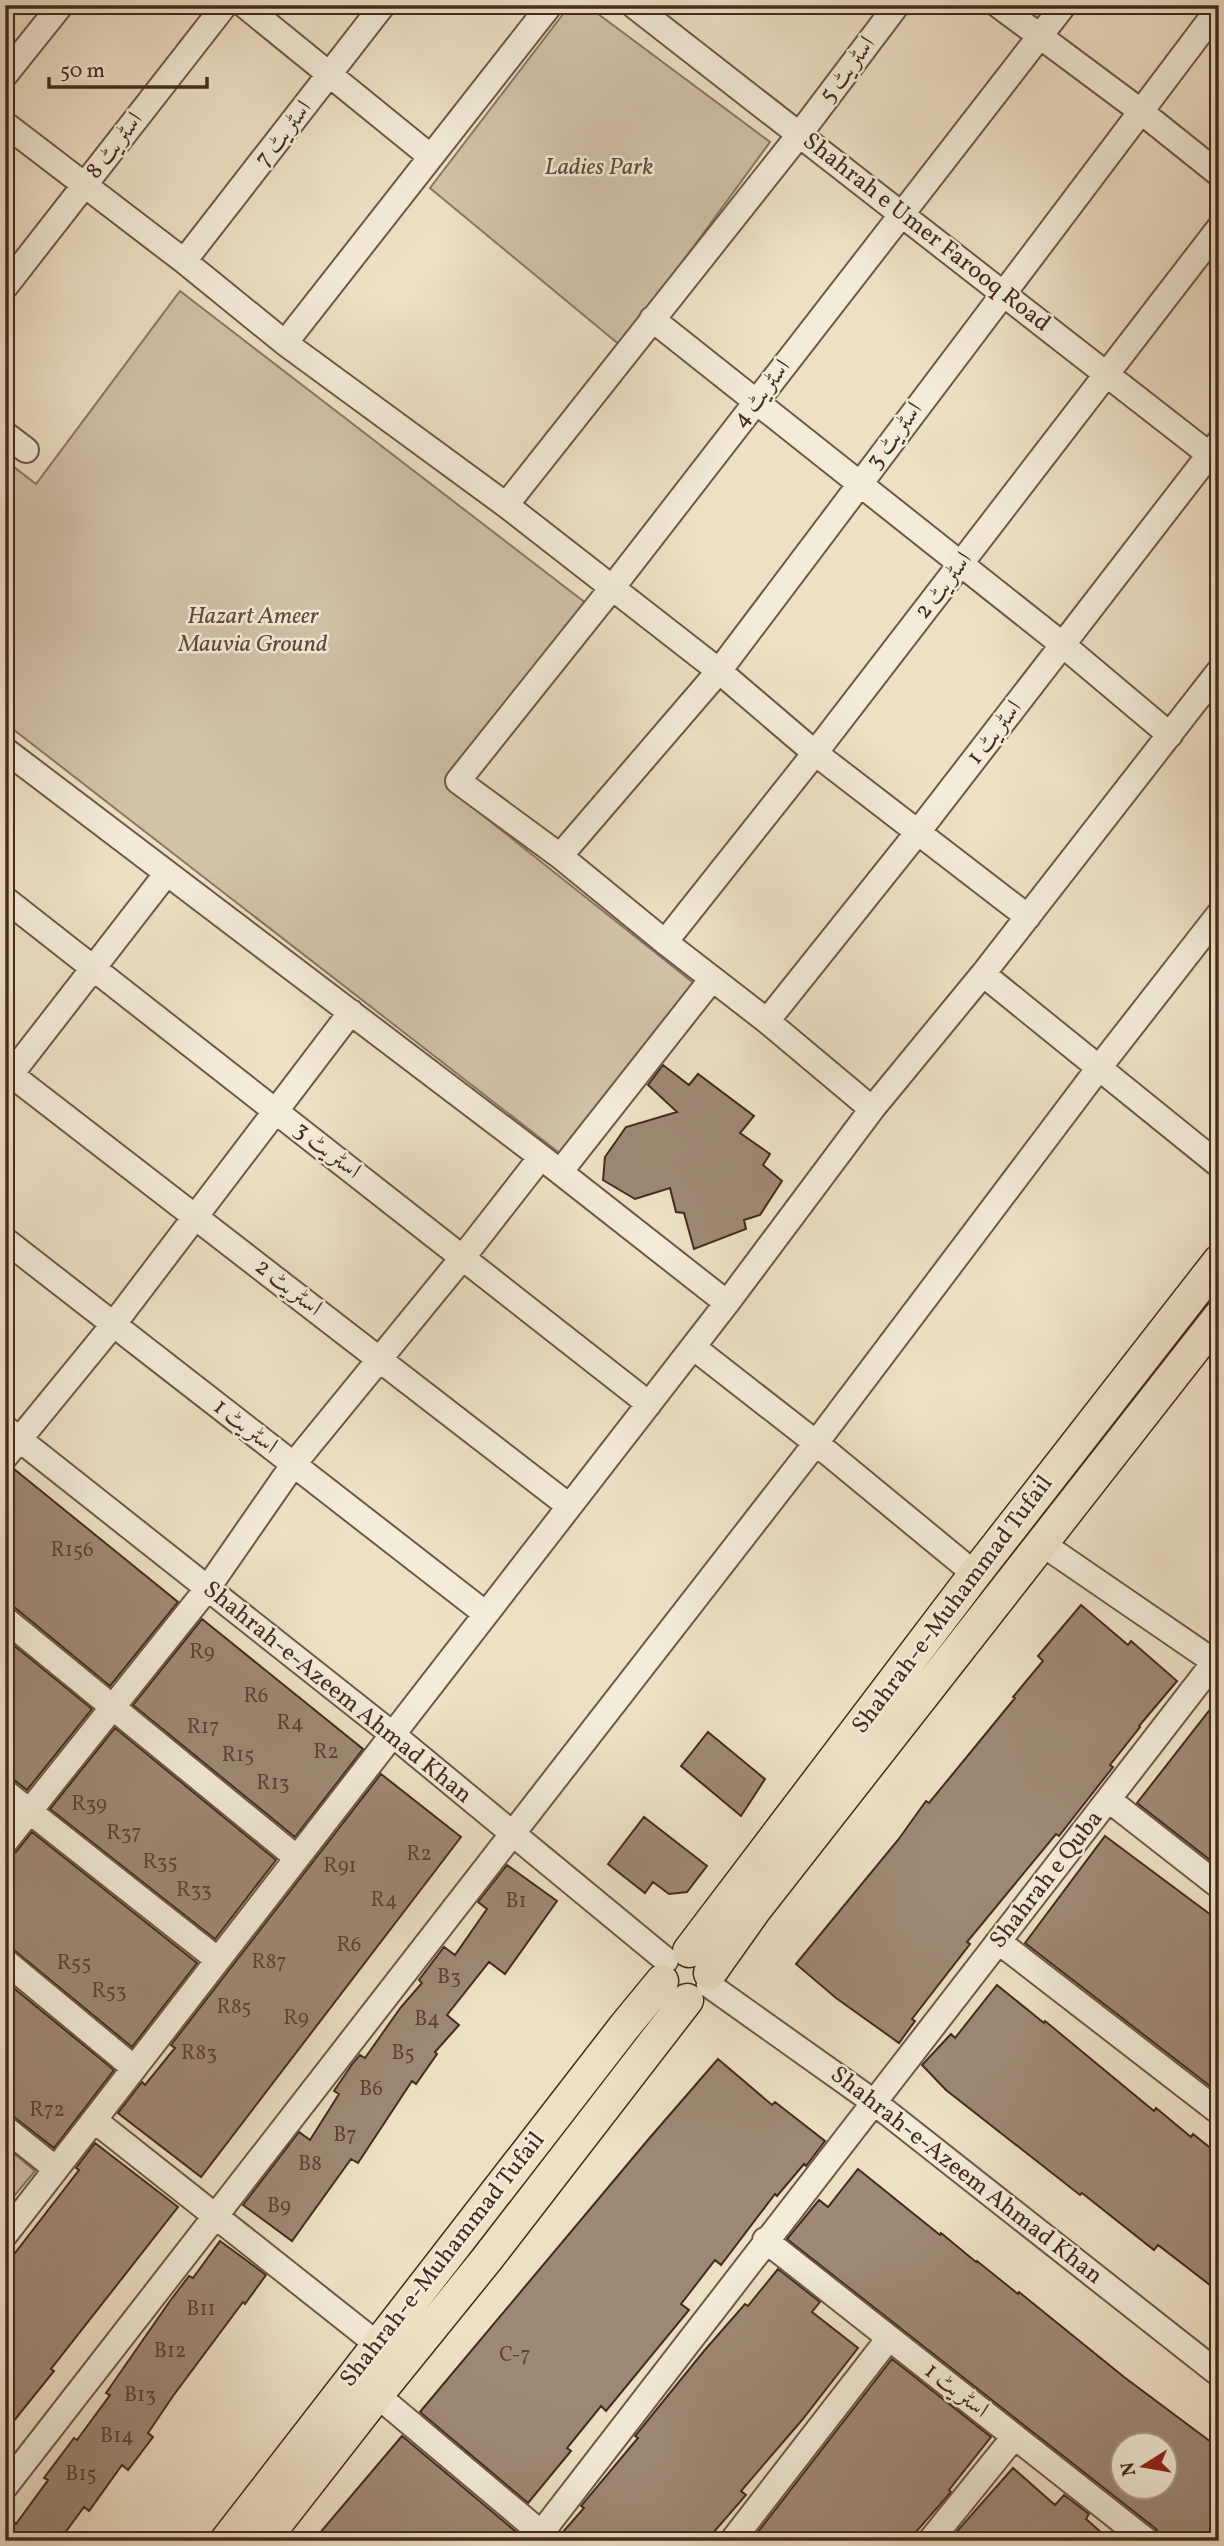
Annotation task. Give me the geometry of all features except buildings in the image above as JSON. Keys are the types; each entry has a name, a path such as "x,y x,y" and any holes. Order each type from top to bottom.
{"main road":[{"name":"Shahrah-e-Muhammad Tufail","path":"226,2541 365,2385 487,2259 975,1574 1219,1261"},
{"name":"Shahrah-e-Muhammad Tufail","path":"263,2541 365,2385 377,2344 687,1975 754,1911 1219,1317"}],"street":[{"path":"5,75 61,5"},
{"name":"اسٹریٹ 8","path":"5,287 225,5"},
{"path":"244,5 431,157"},
{"name":"اسٹریٹ 7","path":"184,261 383,5"},
{"path":"285,343 550,5"},
{"name":"Shahrah e Umer Farooq Road","path":"633,5 1002,293 1215,453"},
{"name":"اسٹریٹ 5","path":"506,505 799,135 897,5"},
{"path":"998,5 1139,110 1219,174"},
{"name":"اسٹریٹ 4","path":"560,856 458,782 612,588 1064,5"},
{"name":"اسٹریٹ 3","path":"560,856 719,671 1139,110 1219,8"},
{"path":"5,124 184,261 285,343 506,505 719,671 815,753 1028,917"},
{"name":"اسٹریٹ 2","path":"665,942 815,753 1219,228"},
{"path":"652,319 1063,645 1170,735"},
{"path":"5,434 26,450"},
{"name":"اسٹریٹ 1","path":"768,1021 1215,453"},
{"path":"5,2235 727,1303 872,1109 983,974 1219,671"},
{"path":"5,750 551,1164 727,1303"},
{"path":"560,856 665,942 768,1021 872,1109"},
{"path":"7,1076 167,873"},
{"name":"اسٹریٹ 3","path":"5,899 649,1404"},
{"path":"5,2487 816,1443 1098,1069 1219,915"},
{"path":"983,974 1219,1165"},
{"path":"5,1842 207,1589 293,1465 379,1359 463,1258 551,1164 712,979"},
{"path":"10,1441 113,1325 351,1013"},
{"name":"اسٹریٹ 2","path":"7,1076 195,1216 569,1506"},
{"name":"اسٹریٹ 1","path":"5,1240 486,1614"},
{"path":"693,1347 816,1443 975,1574"},
{"name":"Shahrah-e-Azeem Ahmad Khan","path":"10,1441 207,1589 392,1734 511,1834 687,1975 875,2103 1219,2374"},
{"path":"1041,1543 1217,1661"},
{"path":"5,1619 114,1705 297,1858"},
{"name":"Shahrah e Quba","path":"538,2537 1217,1661"},
{"path":"5,1792 218,1960"},
{"path":"1109,1800 1219,1886"},
{"path":"999,1942 1219,2112"},
{"path":"5,1961 134,2068"},
{"path":"94,2120 377,2344"},
{"path":"5,2128 56,2169"},
{"name":"اسٹریٹ 1","path":"765,2241 1014,2437 1135,2537"},
{"path":"732,2541 889,2339"},
{"path":"365,2385 538,2537"},
{"path":"930,2541 1014,2437"}],"green space":[{"name":"Ladies Park","path":"570,5 586,5 770,142 621,346 430,188"},
{"name":"Hazart Ameer Mauvia Ground","path":"180,291 587,604 447,787 696,985 562,1155 5,723 5,460 36,484"},
{"path":"5,2146 35,2171 5,2207"}]}
